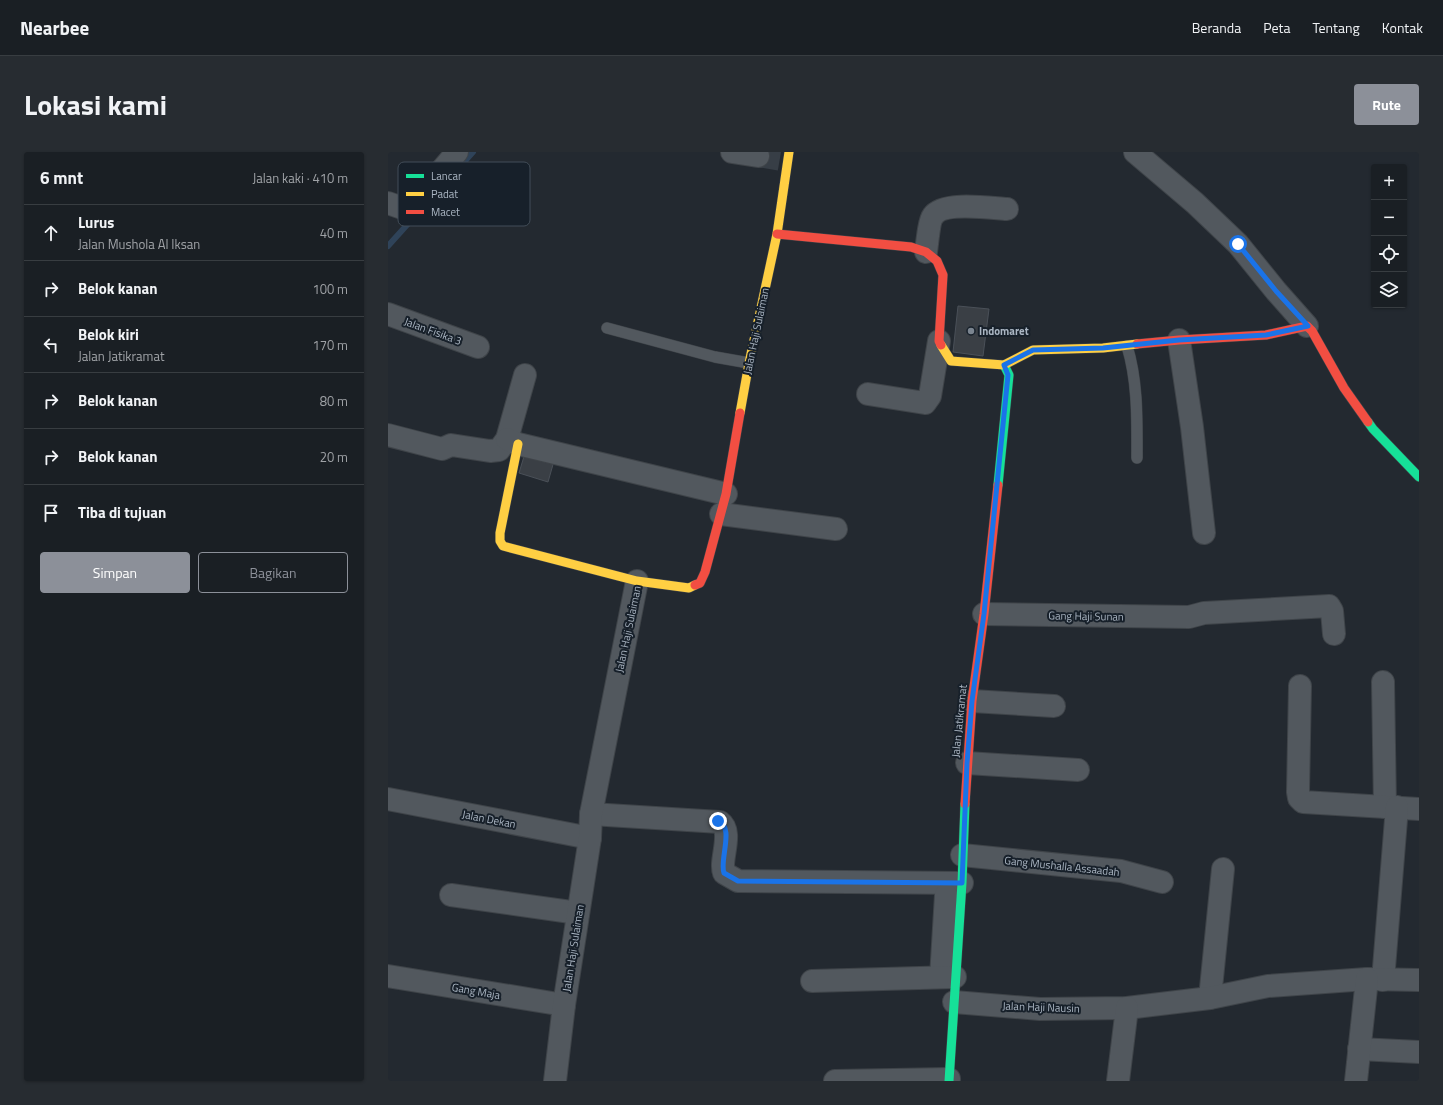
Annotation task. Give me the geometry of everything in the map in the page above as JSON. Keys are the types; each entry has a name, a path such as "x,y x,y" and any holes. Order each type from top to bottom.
{"street":[{"path":"446,162 457,152"},
{"path":"732,152 758,156"},
{"name":"Jalan Haji Sulaiman","path":"555,1081 564,1005 590,838 591,814 637,581 689,588 700,583 705,572 724,504 749,363 777,234 790,152"},
{"path":"1135,152 1195,203 1238,244 1276,291 1312,331 1344,388 1373,429 1419,477"},
{"path":"926,252 932,217 938,211 952,207 1007,209"},
{"path":"777,234 911,247 926,252 937,261 943,275 939,342 930,396 925,403 868,394"},
{"name":"Jalan Fisika 3","path":"388,314 478,347"},
{"path":"939,342 951,361 1004,365 1033,350 1127,346 1179,340 1266,335 1308,326"},
{"path":"1179,340 1192,427 1204,532"},
{"name":"Jalan Jatikramat","path":"956,890 962,855 972,701 984,614 1008,375 1004,365"},
{"path":"525,375 513,441 499,541 505,547 637,581"},
{"path":"388,435 442,449 451,445 490,451 499,450 513,441 724,504 836,529"},
{"name":"Gang Haji Sunan","path":"984,614 1189,618 1204,613 1329,606 1332,611 1334,634"},
{"path":"1356,1081 1359,1049 1375,979 1391,807 1383,682"},
{"path":"1300,686 1299,798 1303,802 1419,808"},
{"path":"972,701 1054,706"},
{"path":"967,763 1078,770"},
{"name":"Jalan Dekan","path":"388,799 590,838"},
{"path":"591,814 720,822 725,828 725,850 722,869 724,873 738,881 956,890"},
{"name":"Gang Mushalla Assaadah","path":"962,855 1121,871 1162,882"},
{"path":"1210,998 1223,869"},
{"path":"865,896 956,890"},
{"path":"834,1081 949,1080 954,1002 948,977 956,890"},
{"path":"451,895 578,913"},
{"name":"Gang Maja","path":"388,976 564,1005"},
{"path":"812,981 948,977"},
{"name":"Jalan Haji Nausin","path":"954,1002 1040,1009 1127,1008 1210,998 1268,986 1375,979 1419,980"},
{"path":"1118,1081 1127,1008"},
{"path":"1359,1049 1419,1052"}],"lane":[{"path":"606,328 715,357 749,363"},
{"path":"1127,346 1132,363 1135,388 1137,458"}],"building":[{"name":"Indomaret","path":"958,306 989,309 983,356 953,352"},
{"path":"525,453 554,461 548,482 519,473"}],"waterway":[{"path":"464,162 473,152"},
{"path":"388,246 406,226"}],"tunnel":[{"path":"758,156 787,161"}],"traffic: fast":[{"path":"998,485 1009,375 1004,365"},
{"path":"1368,422 1419,477"},
{"path":"949,1081 962,883 965,804"}],"traffic: slow":[{"path":"740,413 749,363 777,234 789,152"},
{"path":"941,345 951,361 1004,365 1033,350 1103,348 1137,344"},
{"path":"518,444 500,533 500,541 503,546 637,581 689,588 695,585"}],"traffic: jam":[{"path":"777,234 911,247 926,252 937,261 943,275 939,341 941,345"},
{"path":"1137,344 1266,335 1307,326 1312,331 1344,388 1368,422"},
{"path":"695,585 700,583 705,572 726,494 740,413"},
{"path":"965,804 972,701 984,614 998,485"}],"place":[{"name":"Indomaret","path":"971,331"}],"route":[{"path":"718,821 725,826 725,850 722,869 729,877 738,881 962,883 967,763 972,701 984,614 1008,375 1004,365 1033,350 1103,348 1179,340 1266,335 1308,326 1276,291 1238,244"}]}
